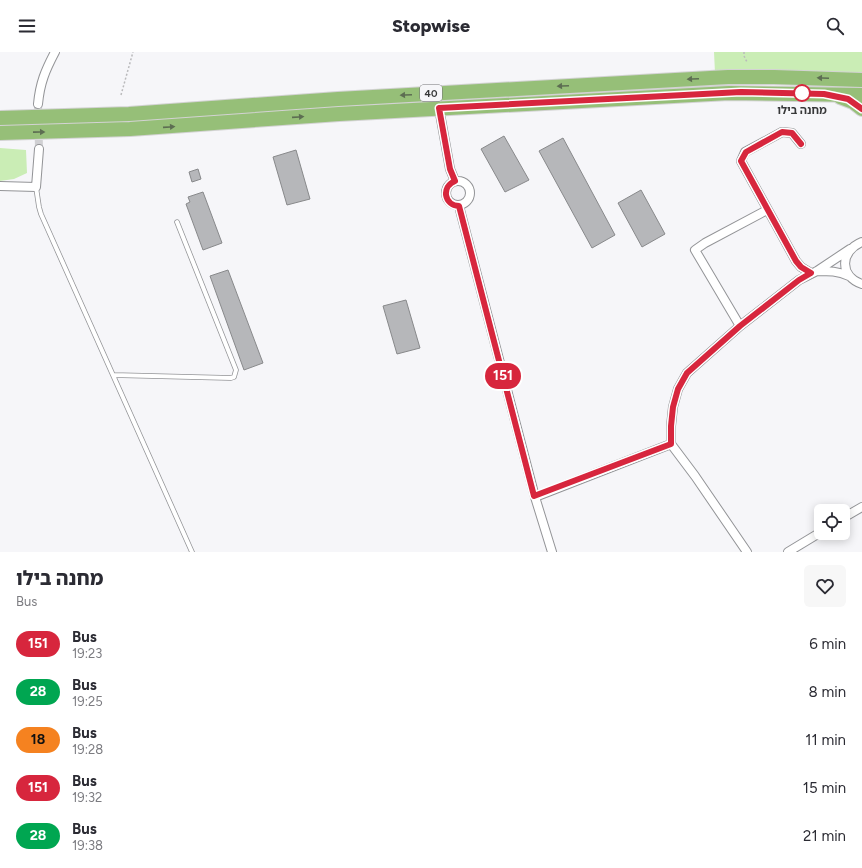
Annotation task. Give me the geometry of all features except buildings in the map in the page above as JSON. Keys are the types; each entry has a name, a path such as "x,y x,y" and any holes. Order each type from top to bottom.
{"highway":[{"name":"40","path":"0,118 129,114 338,98 734,77 862,80"},
{"name":"40","path":"0,133 130,129 439,108 741,92 862,94"},
{"path":"824,94 848,99 862,109"}],"street":[{"path":"38,104 39,89 44,74 55,52"},
{"path":"439,108 450,169 455,181"},
{"path":"801,144 792,133 782,132 746,152 741,161 796,261 801,267 814,272 831,270 842,273 849,276 854,281 862,284"},
{"path":"0,186 36,186 39,149"},
{"path":"455,181 463,182 470,191 467,202 459,206 451,204 446,197 446,189 455,181"},
{"path":"459,206 534,496 552,552"},
{"path":"740,326 695,250 705,243 768,210"},
{"path":"849,276 845,262 847,255 862,236"},
{"path":"746,552 695,476 671,444 673,407 678,389 687,373 740,326 799,280 856,245"},
{"path":"534,496 671,444"},
{"path":"850,514 862,507"},
{"path":"788,552 814,536"}],"lane":[{"path":"36,186 41,214 192,552"},
{"path":"113,375 234,377 236,370 178,222"}],"path":[{"path":"121,95 133,52"},
{"path":"744,52 747,62"}],"green space":[{"path":"714,52 862,52 862,76 715,73"},
{"path":"0,148 26,150 27,173 14,179 0,181"}],"tunnel":[{"path":"38,104 39,149"}],"bus line":[{"name":"151","path":"801,144 792,133 782,132 746,152 741,161 796,261 801,267 811,273 799,280 740,326 687,373 678,389 673,407 671,444 534,496 459,206 451,204 446,197 446,189 455,181 450,169 439,108 715,93 774,92 824,94 848,99 862,109"}],"place":[{"name":"מחנה בילו","path":"802,93"}]}
